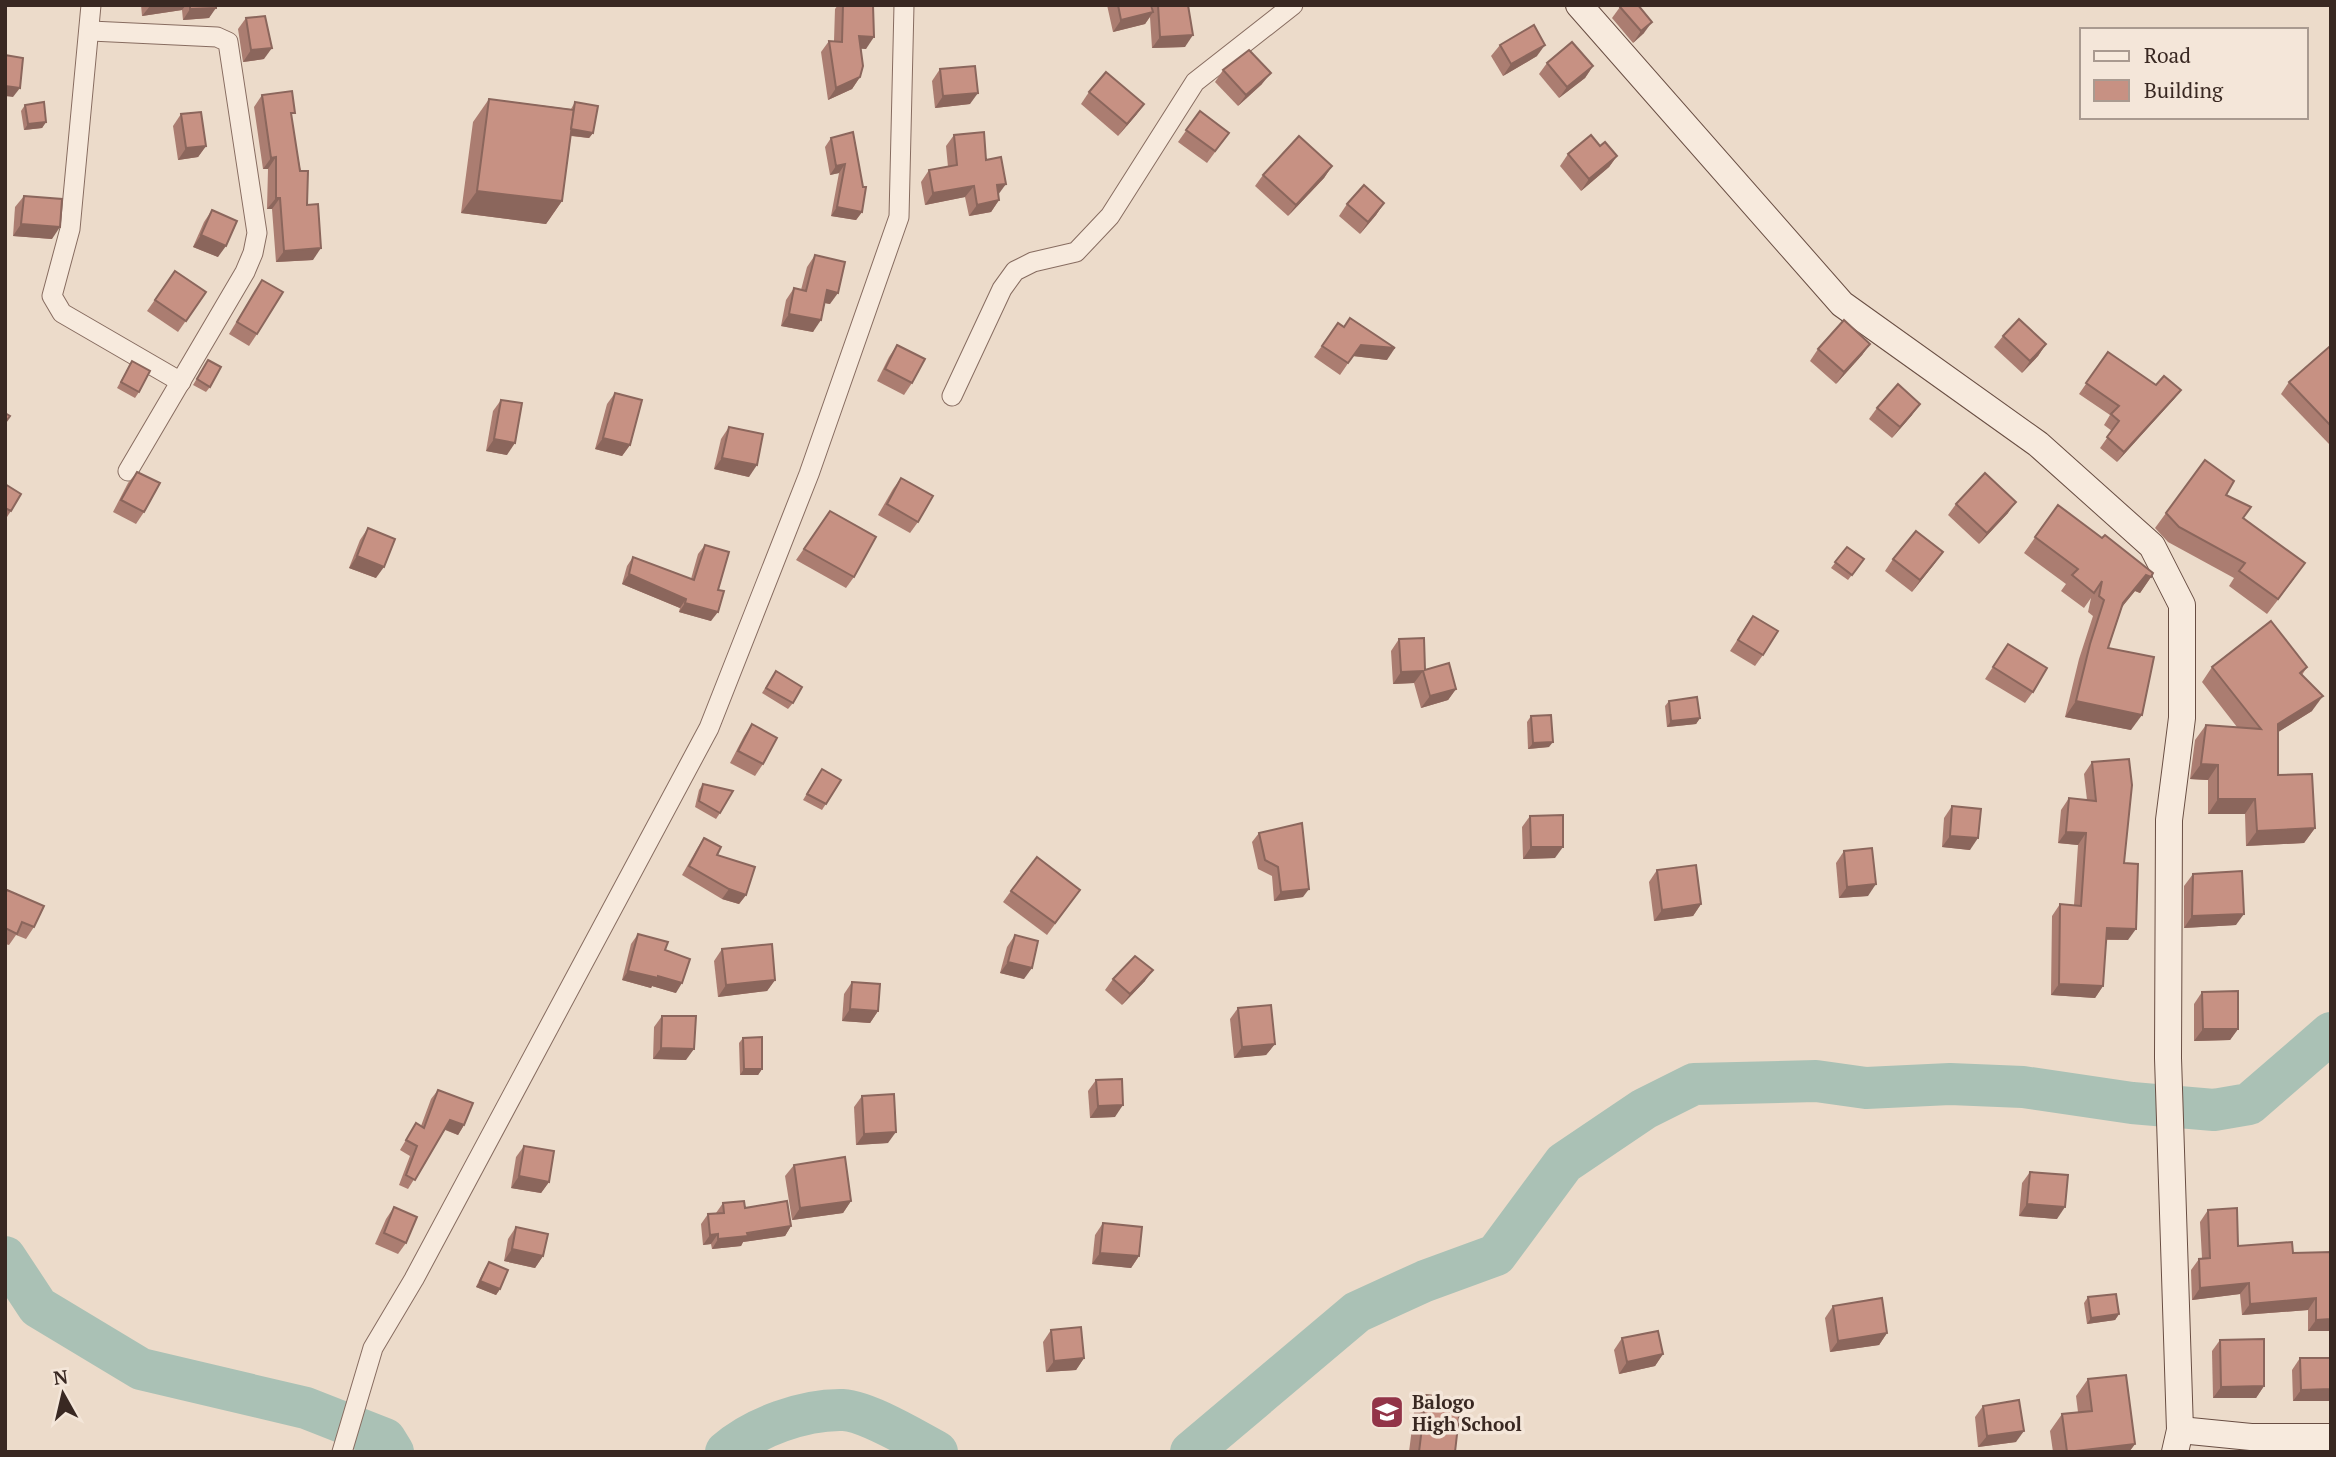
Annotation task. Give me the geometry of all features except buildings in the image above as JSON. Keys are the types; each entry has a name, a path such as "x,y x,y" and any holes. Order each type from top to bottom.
{"main road":[{"path":"1579,5 1842,304 2038,444 2152,546 2182,605 2182,718 2169,820 2168,1058 2178,1441 2250,1437 2331,1437"}],"street":[{"path":"91,5 91,31 70,229 52,296 62,313 181,382"},
{"path":"342,1452 373,1348 414,1279 709,728 809,474 899,216 904,5"},
{"path":"953,396 1002,289 1015,271 1033,262 1076,252 1110,216 1195,82 1293,5"},
{"path":"91,31 218,37 228,42 257,233 245,272 128,471"}],"waterway":[{"path":"1191,1452 1357,1312 1425,1281 1496,1255 1564,1163 1644,1109 1694,1084 1816,1081 1866,1088 1950,1084 2023,1087 2132,1103 2214,1110 2249,1104 2331,1033"},
{"path":"5,1257 38,1307 141,1369 306,1408 385,1439 393,1452"},
{"path":"726,1452 765,1427 797,1416 828,1410 864,1415 937,1452"}],"place":[{"name":"Balogo High School","path":"1387,1412"}]}
